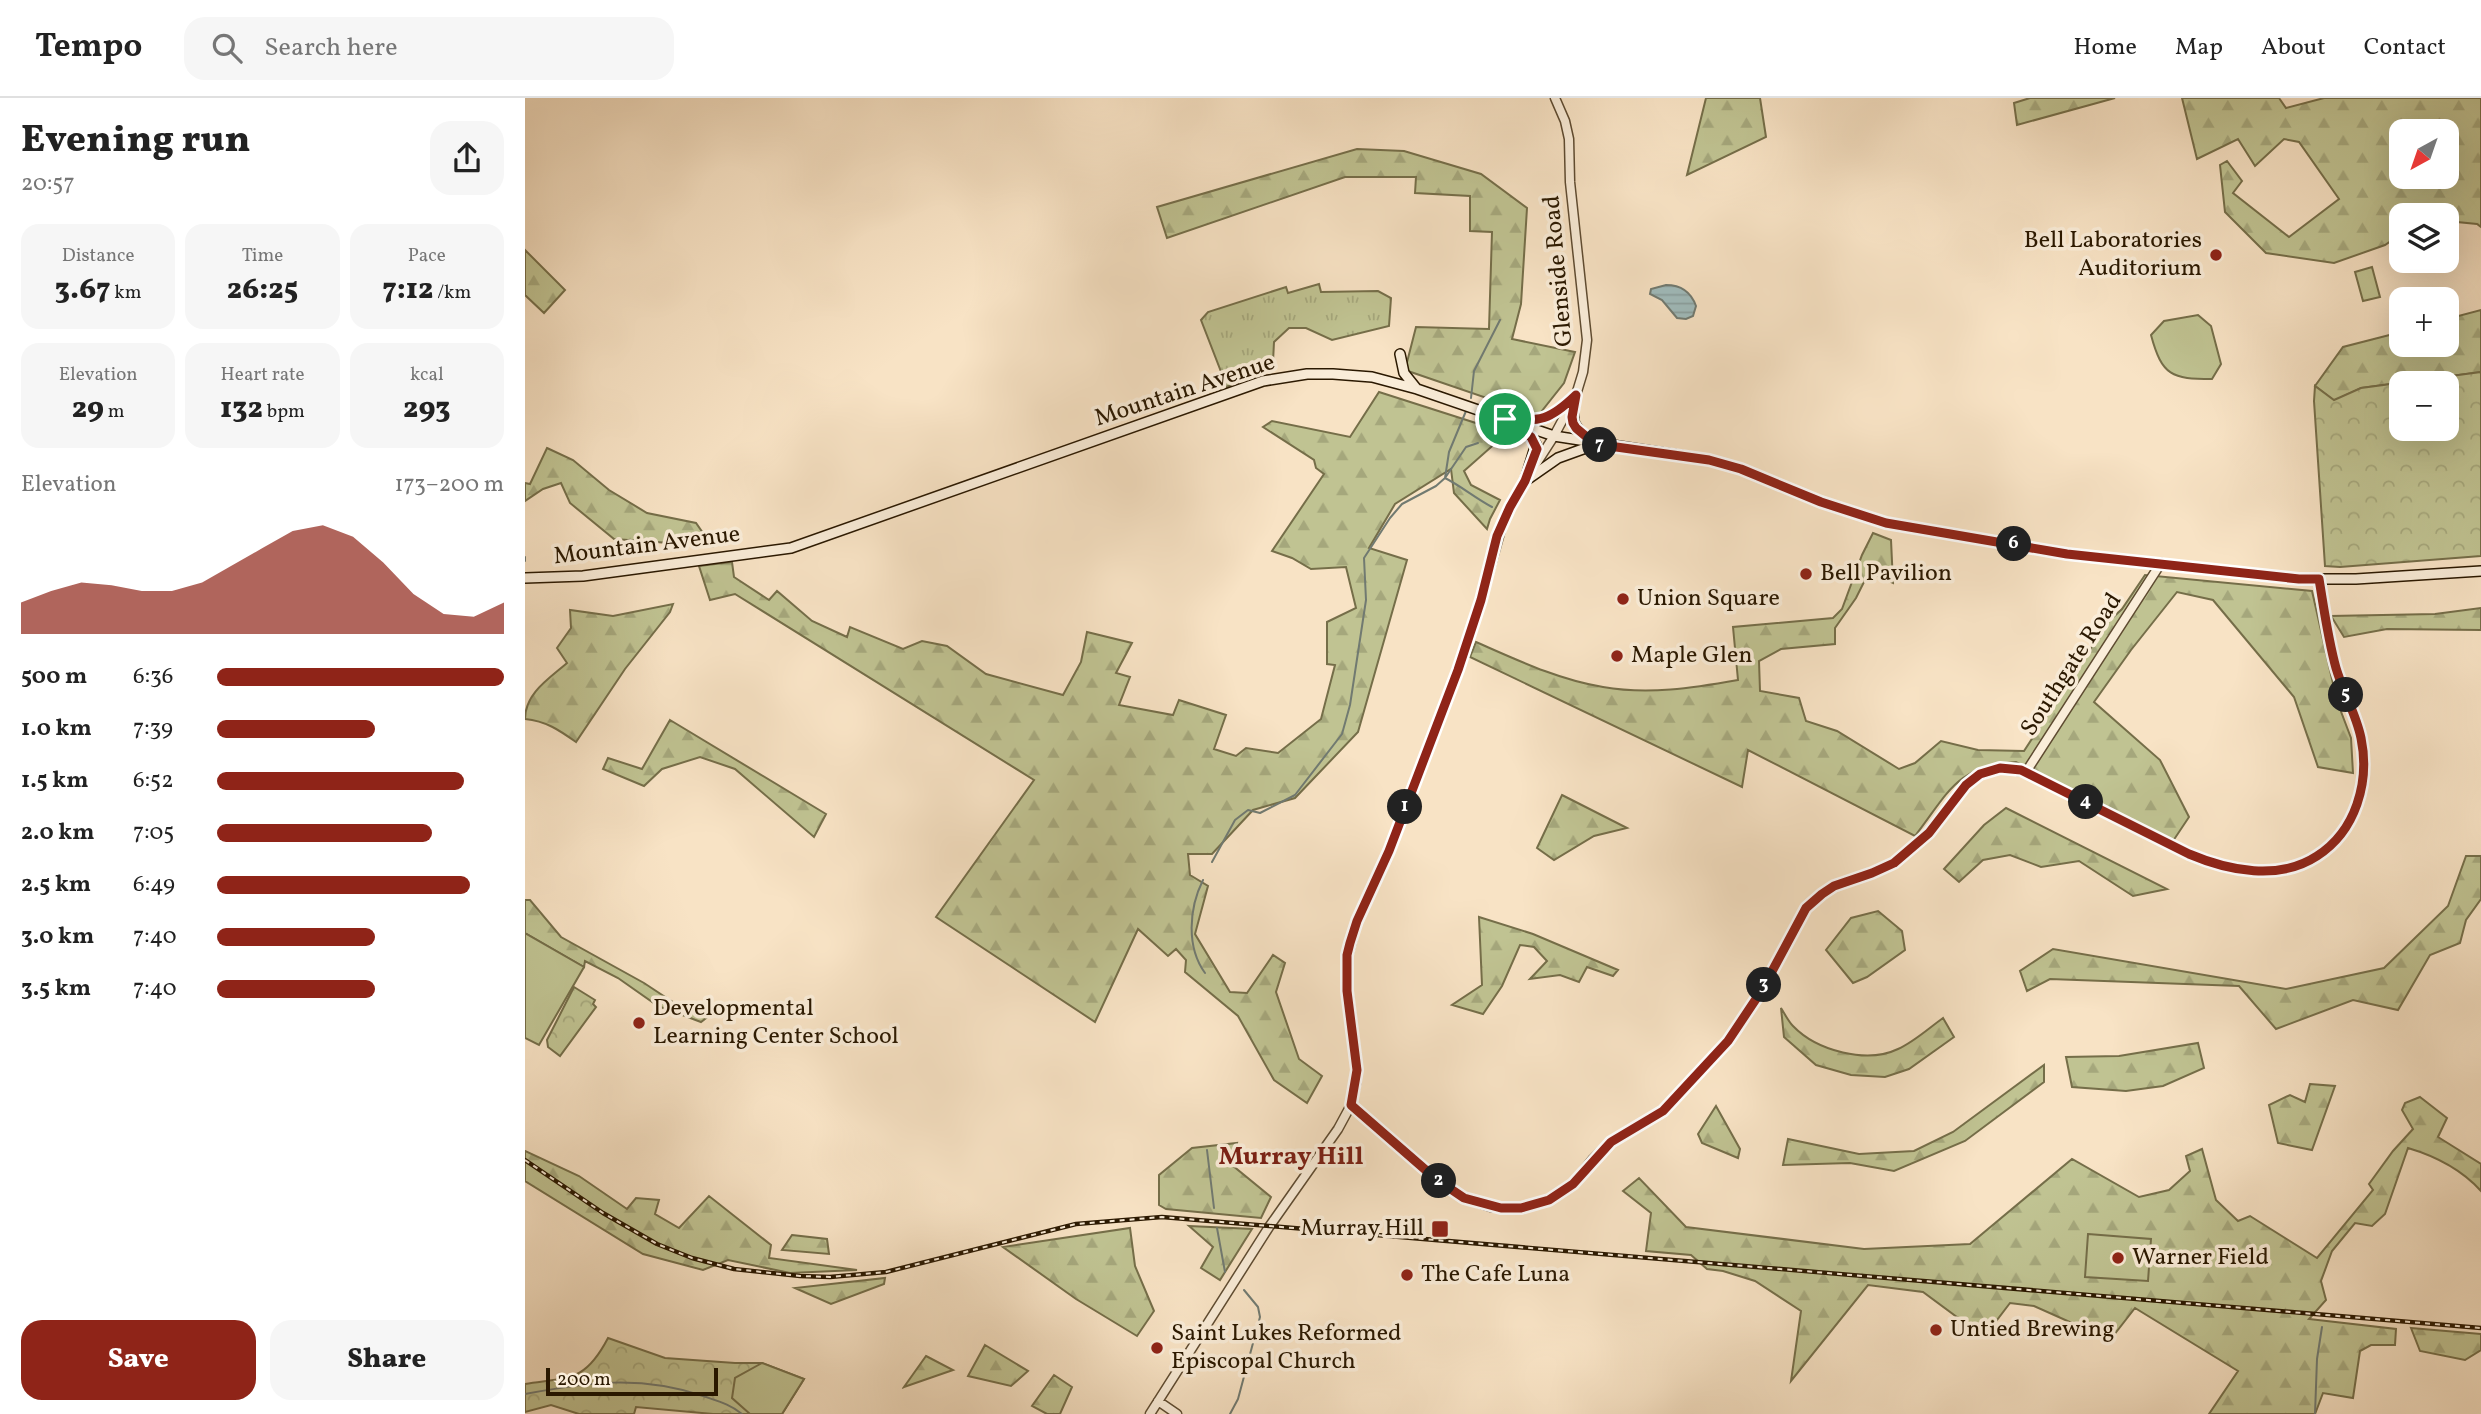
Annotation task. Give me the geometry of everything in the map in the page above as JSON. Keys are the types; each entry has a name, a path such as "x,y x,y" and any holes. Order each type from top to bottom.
{"main road":[{"path":"1400,354 1404,373 1417,389"},
{"name":"Mountain Avenue","path":"525,578 583,576 791,548 1263,381 1307,374 1372,377 1417,389 1554,436 1709,460 1741,469 1821,502 1886,523 2067,554 2299,579 2356,579 2481,571"},
{"path":"1505,419 1545,419 1559,411 1576,395"},
{"path":"1525,481 1558,458 1595,444 1573,423 1576,395"},
{"path":"1505,419 1531,437 1536,444 1525,481"}],"street":[{"name":"Glenside Road","path":"1351,1105 1357,1070 1347,991 1347,955 1350,943 1357,921 1389,851 1458,670 1481,600 1497,536 1510,507 1576,395 1583,372 1587,341 1570,182 1569,139 1555,98"},
{"name":"Southgate Road","path":"1351,1105 1436,1179 1464,1198 1501,1208 1521,1208 1549,1200 1573,1184 1611,1142 1663,1111 1728,1041 1767,981 1806,908 1822,894 1842,883 1894,863 1929,833 1966,785 1980,774 2005,767 2026,772 2161,563"},
{"path":"2026,772 2189,854 2213,863 2271,871 2294,867 2321,853 2338,838 2351,819 2361,786 2363,763 2361,738 2334,659 2319,579"},
{"path":"1150,1414 1269,1227 1338,1129 1351,1105"},
{"path":"1158,1401 1177,1414"}],"green space":[{"path":"1706,98 1760,98 1766,137 1687,175"},
{"path":"2030,98 2115,98 2017,125 2014,103"},
{"path":"2182,98 2279,98 2286,108 2324,98 2481,98 2481,227 2459,222 2459,203 2389,203 2389,242 2385,245 2334,263 2266,253 2225,212 2220,165 2227,161 2242,181 2233,193 2289,237 2339,199 2299,142 2284,139 2255,166 2238,139 2197,159"},
{"path":"1357,149 1404,151 1481,174 1527,208 1521,304 1512,339 1575,352 1564,383 1541,412 1536,415 1405,370 1416,327 1489,329 1492,232 1470,231 1470,196 1415,193 1416,177 1345,177 1167,238 1157,207"},
{"path":"525,250 565,290 544,313 525,295"},
{"path":"2372,267 2380,297 2363,301 2355,272"},
{"path":"1319,284 1321,292 1378,291 1391,298 1389,326 1332,340 1306,328 1289,328 1274,342 1273,362 1227,387 1201,320 1208,312 1286,287 1288,293"},
{"path":"2481,310 2481,372 2459,375 2459,371 2389,371 2389,384 2361,388 2334,401 2315,386 2343,347 2389,335 2389,357 2459,357 2459,316"},
{"path":"2198,315 2211,326 2221,364 2212,379 2187,378 2171,372 2160,359 2151,335 2164,321"},
{"path":"2481,372 2481,556 2325,566 2315,386 2334,400 2361,388 2389,384 2389,441 2459,441 2459,375"},
{"path":"1379,392 1507,433 1464,471 1471,485 1500,500 1487,529 1454,493 1451,469 1395,504 1369,548 1407,560 1358,732 1295,798 1253,810 1212,854 1188,854 1190,875 1208,886 1195,934 1230,992 1247,993 1273,955 1285,963 1276,992 1299,1059 1322,1076 1307,1103 1274,1080 1238,1016 1185,972 1186,960 1176,949 1168,956 1138,929 1095,1022 936,917 1034,780 735,594 710,600 699,566 732,562 734,577 769,600 777,591 812,621 847,637 850,627 903,649 922,641 947,646 986,674 1063,695 1081,662 1087,632 1132,643 1116,673 1130,677 1119,705 1173,715 1179,700 1226,715 1214,749 1236,756 1246,748 1278,753 1321,719 1335,665 1327,664 1327,622 1356,608 1346,567 1311,569 1272,551 1324,474 1316,468 1314,460 1263,427 1272,421 1350,437"},
{"path":"547,448 573,460 609,490 647,513 696,523 712,546 614,539 570,503 561,483 543,489 525,501 525,483 530,484"},
{"path":"1873,533 1891,540 1893,583 1869,572 1856,598 1835,628 1835,644 1781,649 1759,661 1760,691 1799,698 1806,721 1837,731 1899,769 1915,763 1941,741 1978,750 2024,751 2108,622 2122,609 2145,575 2312,591 2337,701 2351,738 2353,773 2318,767 2294,697 2213,600 2177,592 2094,702 2160,760 2189,817 2171,844 2016,762 1980,769 1956,784 1915,836 1748,750 1742,787 1470,657 1476,642 1554,674 1587,684 1620,689 1670,690 1738,680 1733,627 1833,618 1842,609"},
{"path":"673,604 670,612 625,669 576,742 552,727 525,719 529,701 534,694 567,663 557,648 571,628 570,610 613,616"},
{"path":"2481,608 2481,630 2387,629 2344,637 2331,616 2435,614"},
{"path":"670,720 826,814 814,837 735,769 700,757 662,769 644,786 603,769 608,758 642,769"},
{"path":"1562,795 1627,828 1594,836 1554,860 1537,848"},
{"path":"2006,808 2167,889 2133,896 2079,861 2041,867 2010,855 1983,860 1959,882 1944,869 1984,825"},
{"path":"2466,856 2481,856 2481,899 2466,920 2460,943 2430,955 2398,1010 2353,1000 2276,1029 2239,986 2050,979 2027,991 2020,971 2053,949 2286,989 2384,968 2448,906"},
{"path":"525,900 530,900 561,937 644,983 682,1008 710,1015 701,1022 658,1006 618,978 585,961 584,967 525,933"},
{"path":"1878,911 1902,931 1905,950 1867,977 1853,983 1826,950 1851,918"},
{"path":"1479,917 1533,934 1618,970 1613,976 1587,967 1579,982 1560,975 1530,979 1547,961 1534,947 1520,945 1502,986 1483,1014 1452,1005 1482,985"},
{"path":"525,933 584,967 539,1045 525,1038"},
{"path":"574,987 595,1000 593,1004 596,1007 560,1056 548,1047 547,1040"},
{"path":"1781,1008 1791,1024 1803,1035 1829,1048 1857,1055 1886,1053 1898,1049 1943,1018 1954,1037 1909,1069 1885,1077 1851,1075 1816,1065 1784,1037"},
{"path":"2198,1043 2204,1068 2163,1086 2126,1091 2072,1087 2066,1057 2119,1056"},
{"path":"2044,1065 2044,1082 1965,1141 1894,1171 1850,1163 1783,1165 1788,1139 1859,1154 1914,1151 1953,1132"},
{"path":"2310,1084 2335,1086 2312,1150 2278,1143 2269,1105 2290,1095 2305,1102"},
{"path":"2420,1097 2447,1118 2438,1137 2481,1164 2481,1191 2447,1165 2408,1148 2385,1214 2372,1226 2355,1223 2332,1251 2321,1281 2326,1300 2309,1319 2396,1329 2395,1345 2371,1345 2360,1351 2353,1398 2323,1393 2315,1414 2209,1414 2238,1371 2135,1308 2110,1340 2034,1306 2010,1303 1984,1337 1923,1292 1868,1285 1791,1381 1801,1311 1755,1281 1707,1269 1691,1255 1646,1251 1651,1213 1623,1191 1639,1178 1686,1227 1864,1249 1970,1244 2072,1159 2139,1197 2169,1190 2190,1171 2186,1156 2202,1149 2216,1200 2238,1221 2250,1216 2317,1258 2373,1190 2369,1184 2413,1129 2402,1110 2405,1103"},
{"path":"1716,1106 1740,1149 1738,1158 1702,1143 1698,1134"},
{"path":"1237,1143 1232,1165 1271,1197 1261,1218 1166,1209 1159,1205 1159,1175 1192,1148"},
{"path":"525,1151 579,1176 627,1209 636,1198 659,1200 655,1214 679,1228 709,1196 771,1245 769,1258 857,1270 790,1273 728,1260 703,1270 643,1254 525,1181"},
{"path":"1189,1226 1252,1229 1220,1280 1201,1268 1213,1247"},
{"path":"1130,1228 1135,1266 1154,1311 1137,1336 1076,1299 1003,1247"},
{"name":"Warner Field","path":"2088,1234 2151,1239 2148,1281 2085,1277"},
{"path":"792,1235 827,1239 829,1254 782,1250"},
{"path":"885,1278 884,1284 831,1304 795,1288"},
{"path":"2411,1328 2481,1334 2481,1350 2465,1360 2420,1351"},
{"path":"608,1338 665,1358 762,1363 804,1379 782,1414 713,1414 636,1407 634,1414 579,1414 551,1405 525,1412 525,1384 575,1375 592,1363"},
{"path":"985,1345 1028,1371 1011,1386 968,1376"},
{"path":"926,1356 953,1370 904,1387"},
{"path":"762,1363 804,1379 782,1414 750,1414 732,1398 735,1378"},
{"path":"1054,1375 1072,1387 1060,1414 1047,1414 1032,1406"}],"water":[{"path":"1666,285 1676,286 1688,293 1696,306 1693,316 1686,319 1677,318 1662,300 1650,294 1651,289"}],"waterway":[{"path":"1471,398 1474,371 1500,320"},
{"path":"1466,411 1449,452 1445,478 1492,507"},
{"path":"1212,862 1235,820 1248,810 1260,813 1295,795 1342,734 1350,705 1366,600 1364,558 1402,504 1436,486 1445,478 1466,447 1478,443"},
{"path":"1203,880 1192,915 1192,940 1205,973"},
{"path":"1207,1150 1214,1208"},
{"path":"1217,1228 1225,1272"},
{"path":"1230,1414 1238,1399 1260,1317 1258,1307 1244,1290"},
{"path":"2315,1414 2317,1359 2322,1327"},
{"path":"525,1394 593,1384 658,1385 703,1396 728,1405 742,1414"}],"railway":[{"path":"525,1160 603,1213 657,1244 692,1258 734,1269 800,1276 830,1277 886,1272 1076,1224 1162,1217 2481,1328"}],"place":[{"name":"Bell Laboratories Auditorium","path":"2216,255"},
{"name":"Bell Pavilion","path":"1806,574"},
{"name":"Union Square","path":"1623,599"},
{"name":"Maple Glen","path":"1617,656"},
{"name":"Developmental Learning Center School","path":"639,1023"},
{"name":"Murray Hill","path":"1440,1229"},
{"name":"Warner Field","path":"2118,1258"},
{"name":"The Cafe Luna","path":"1407,1275"},
{"name":"Untied Brewing","path":"1936,1330"},
{"name":"Saint Lukes Reformed Episcopal Church","path":"1157,1348"}],"district":[{"name":"Murray Hill","path":"1291,1157"}],"route":[{"path":"1576,395 1573,423 1595,444 1709,460 1741,469 1821,502 1886,523 2067,554 2319,579 2336,668 2361,738 2363,776 2351,819 2338,838 2312,859 2282,870 2256,871 2213,863 2189,854 2021,770 2005,767 1985,772 1966,785 1929,833 1894,863 1834,886 1806,908 1762,990 1738,1027 1663,1111 1611,1142 1573,1184 1549,1200 1521,1208 1501,1208 1464,1198 1436,1179 1351,1105 1357,1070 1347,991 1347,955 1357,921 1389,851 1458,670 1481,600 1497,536 1525,481 1537,449 1531,437 1505,419 1545,419 1559,411 1576,395"}]}
